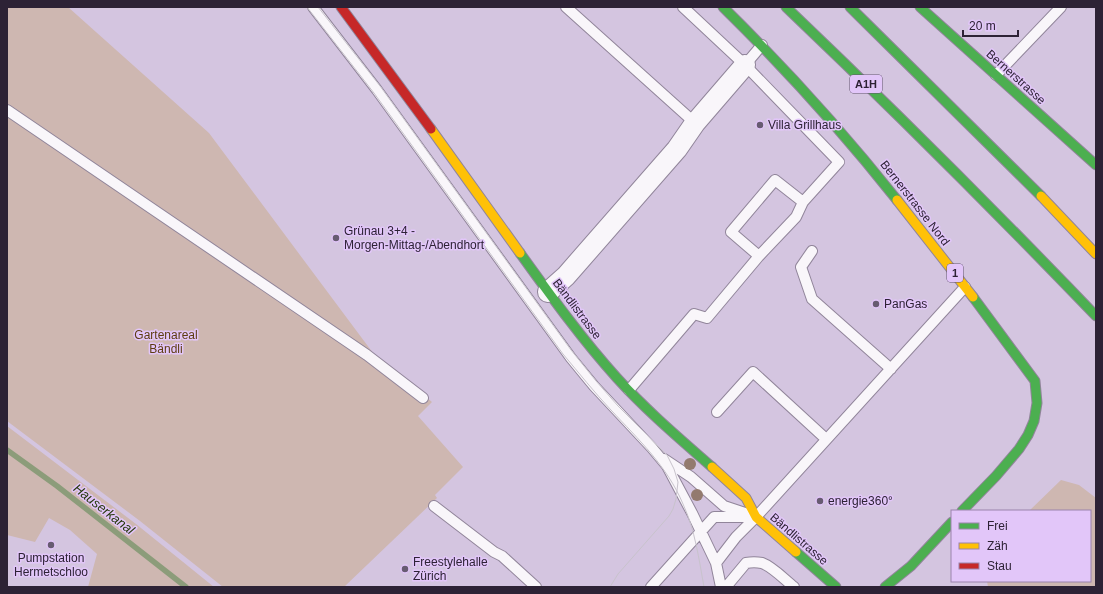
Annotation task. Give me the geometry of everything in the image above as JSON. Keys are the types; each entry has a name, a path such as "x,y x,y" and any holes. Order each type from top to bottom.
{"main road":[{"name":"Bändlistrasse","path":"341,7 452,158 568,320 590,347 654,416 746,498 756,517 836,587"},
{"name":"Bernerstrasse Nord","path":"723,7 762,45 823,110 871,167 966,287 1035,381 1037,407 1029,433 1009,462 963,510"},
{"name":"A1H","path":"786,7 852,69 945,161 1096,316"},
{"path":"850,7 1056,211 1096,254"},
{"name":"Bernerstrasse","path":"920,7 1096,164"},
{"path":"885,587 911,566 951,523"}],"street":[{"path":"548,292 566,276 677,149 695,123 745,65"}],"lane":[{"path":"313,7 377,90 571,358 594,386 661,458 680,489 716,562 720,587"},
{"path":"566,7 695,123"},
{"path":"629,390 694,314 707,318 759,256 796,216 803,202 839,162 745,65 683,7"},
{"path":"996,75 1061,7"},
{"path":"745,65 762,45"},
{"path":"7,110 367,355 423,398"},
{"path":"759,256 731,232 775,180 803,202"},
{"path":"812,251 801,267 812,299 891,369"},
{"path":"716,562 736,536 756,517 966,287"},
{"path":"717,412 753,372 826,439"},
{"path":"661,458 691,477 724,506 756,517"},
{"path":"434,506 494,552 502,556 536,587"},
{"path":"650,587 714,517 756,517"},
{"path":"726,587 746,563 754,562 770,567 794,587"}],"green space":[{"name":"Gartenareal Bändli","path":"7,7 68,7 209,133 373,353 432,402 418,416 463,467 435,495 437,498 344,587 223,587 140,521 7,421"},
{"path":"7,426 136,524 214,587 88,587 97,554 70,530 49,518 35,542 7,535"},
{"path":"1061,480 1079,485 1096,498 1096,587 988,587 987,582 1091,582 1091,510 1030,510"}],"waterway":[{"name":"Hauserkanal","path":"7,450 57,486 186,587"}],"tram line":[{"path":"307,7 374,93 563,354 661,465 676,490 691,524 704,587"},
{"path":"318,7 380,86 571,350 618,406 667,455 674,469 678,482 673,509 669,516 618,574 610,587"}],"traffic: fast":[{"path":"723,7 769,53 813,101 897,200"},
{"path":"786,7 943,160 1096,316"},
{"path":"850,7 1041,196"},
{"path":"920,7 1096,165"},
{"path":"520,253 579,332 617,378 651,413 712,467"},
{"path":"963,510 996,476 1019,449 1028,435 1034,421 1037,403 1035,381 973,297"},
{"path":"885,587 911,566 951,523"},
{"path":"796,552 836,587"}],"traffic: slow":[{"path":"431,129 520,253"},
{"path":"1041,196 1096,254"},
{"path":"897,200 973,297"},
{"path":"712,467 746,498 756,517 796,552"}],"traffic: jam":[{"path":"341,7 431,129"}],"place":[{"name":"Villa Grillhaus","path":"760,125"},
{"name":"Grünau 3+4 - Morgen-Mittag-/Abendhort","path":"336,238"},
{"name":"PanGas","path":"876,304"},
{"name":"energie360°","path":"820,501"},
{"name":"Pumpstation Hermetschloo","path":"51,545"},
{"name":"Freestylehalle Zürich","path":"405,569"}]}
